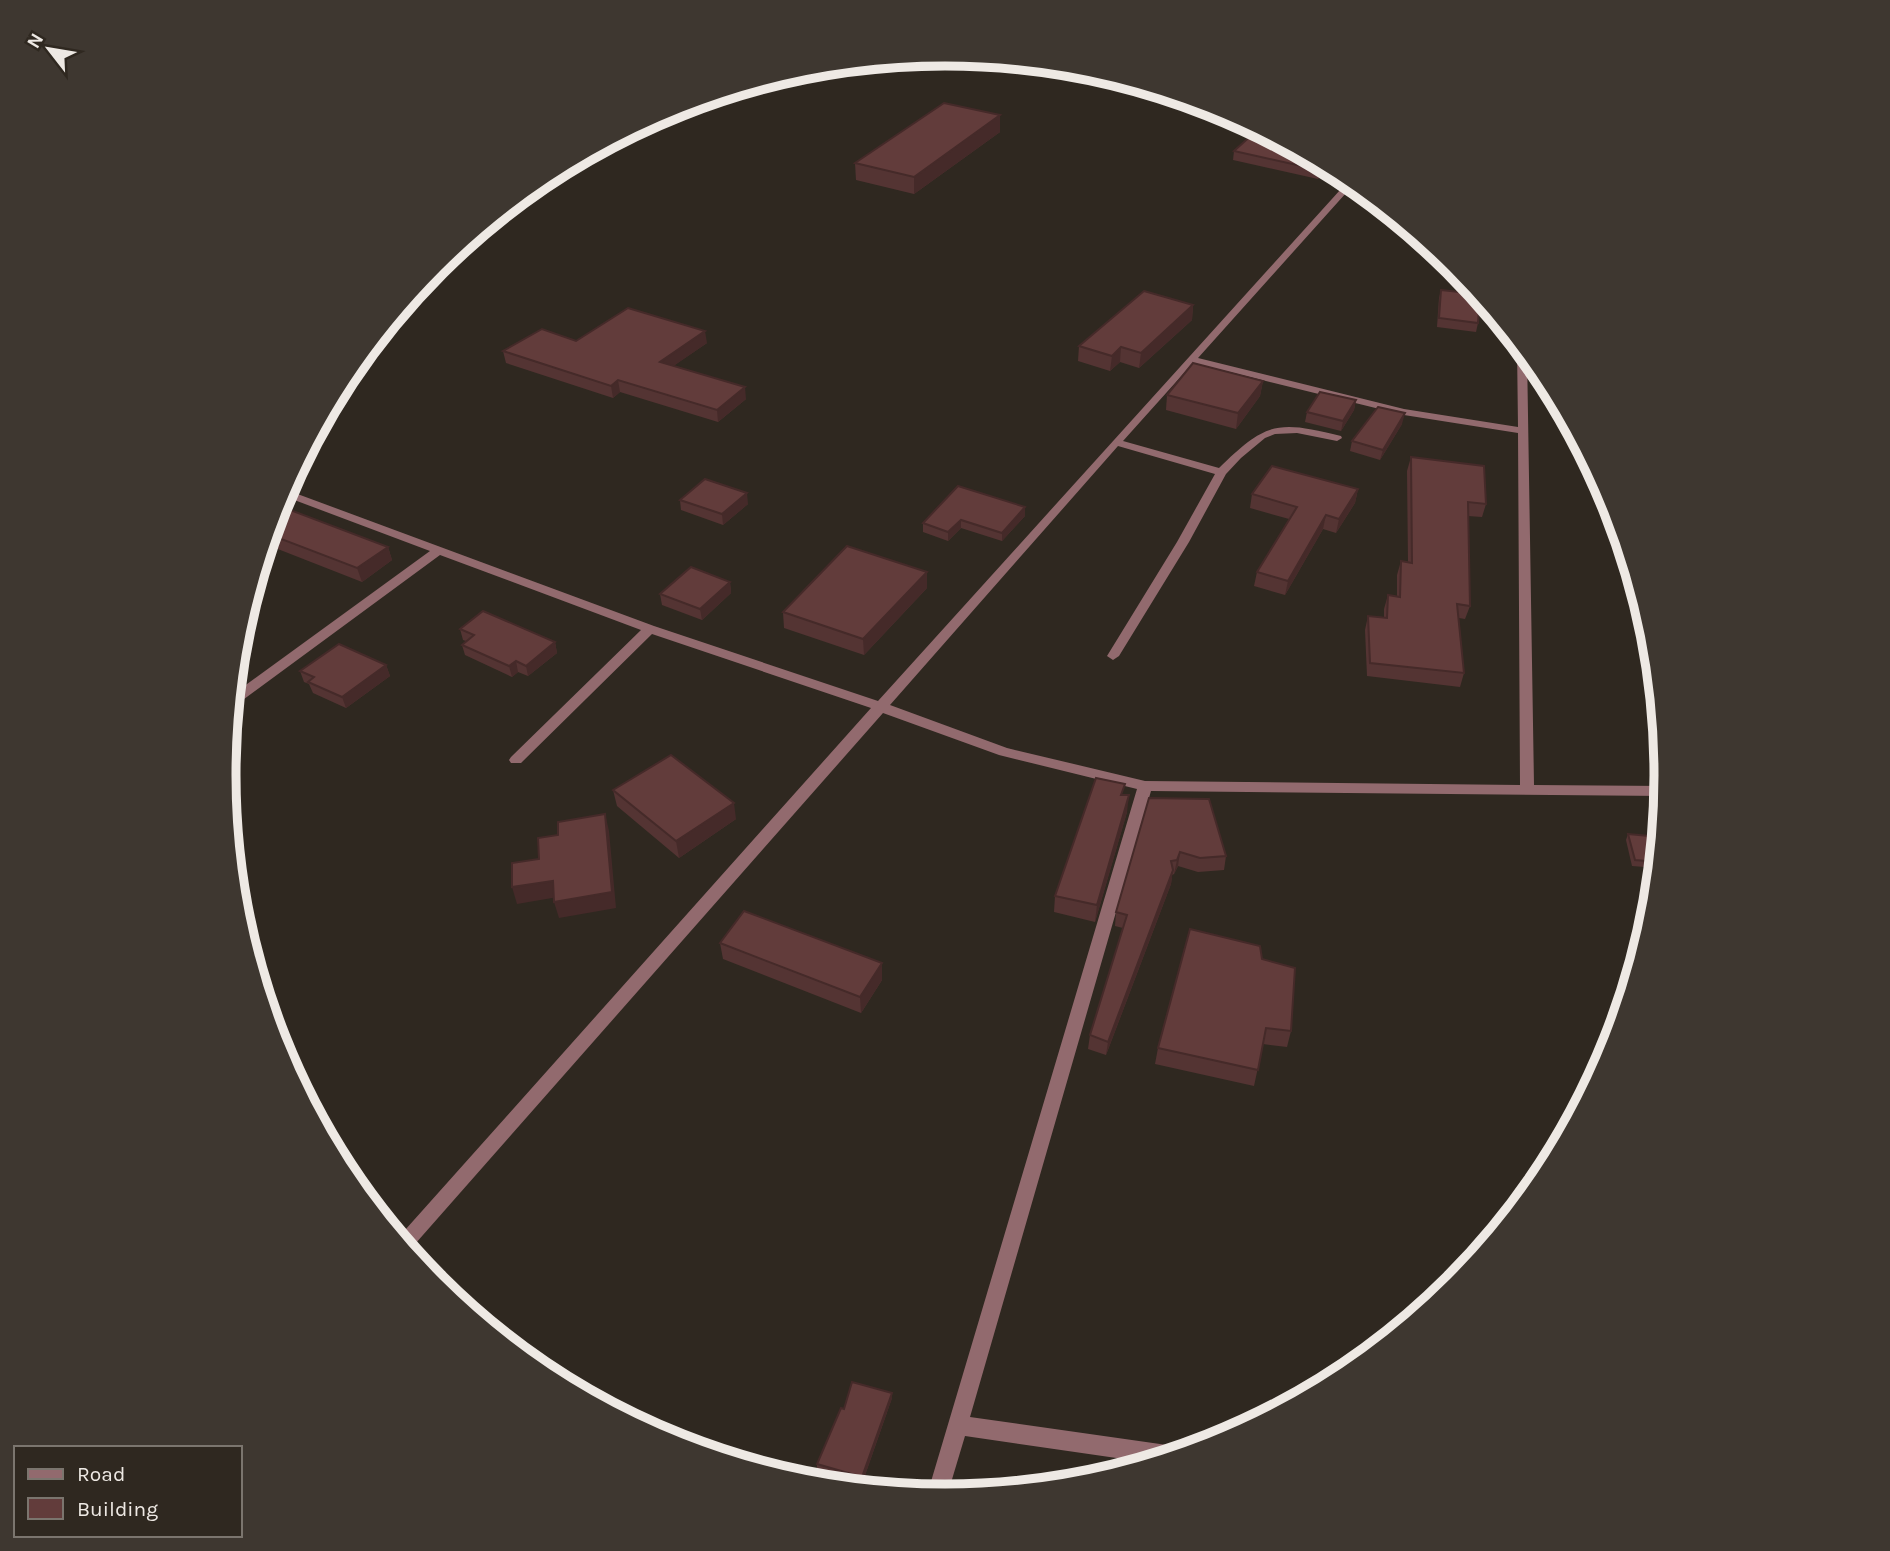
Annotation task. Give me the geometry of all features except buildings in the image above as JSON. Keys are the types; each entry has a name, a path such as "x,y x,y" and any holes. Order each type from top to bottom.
{"street":[{"path":"409,1239 1116,442 1344,190"},
{"path":"1191,359 1404,412 1523,431"},
{"path":"1522,365 1527,791"},
{"path":"1113,656 1183,542 1221,471 1252,441 1270,430 1288,428 1337,438"},
{"path":"1116,442 1221,471"},
{"path":"294,496 650,629 881,707 1004,752 1145,786 1653,791"},
{"path":"241,695 439,550"},
{"path":"516,760 650,629"},
{"path":"940,1484 1145,786"},
{"path":"957,1425 1153,1453"}]}
